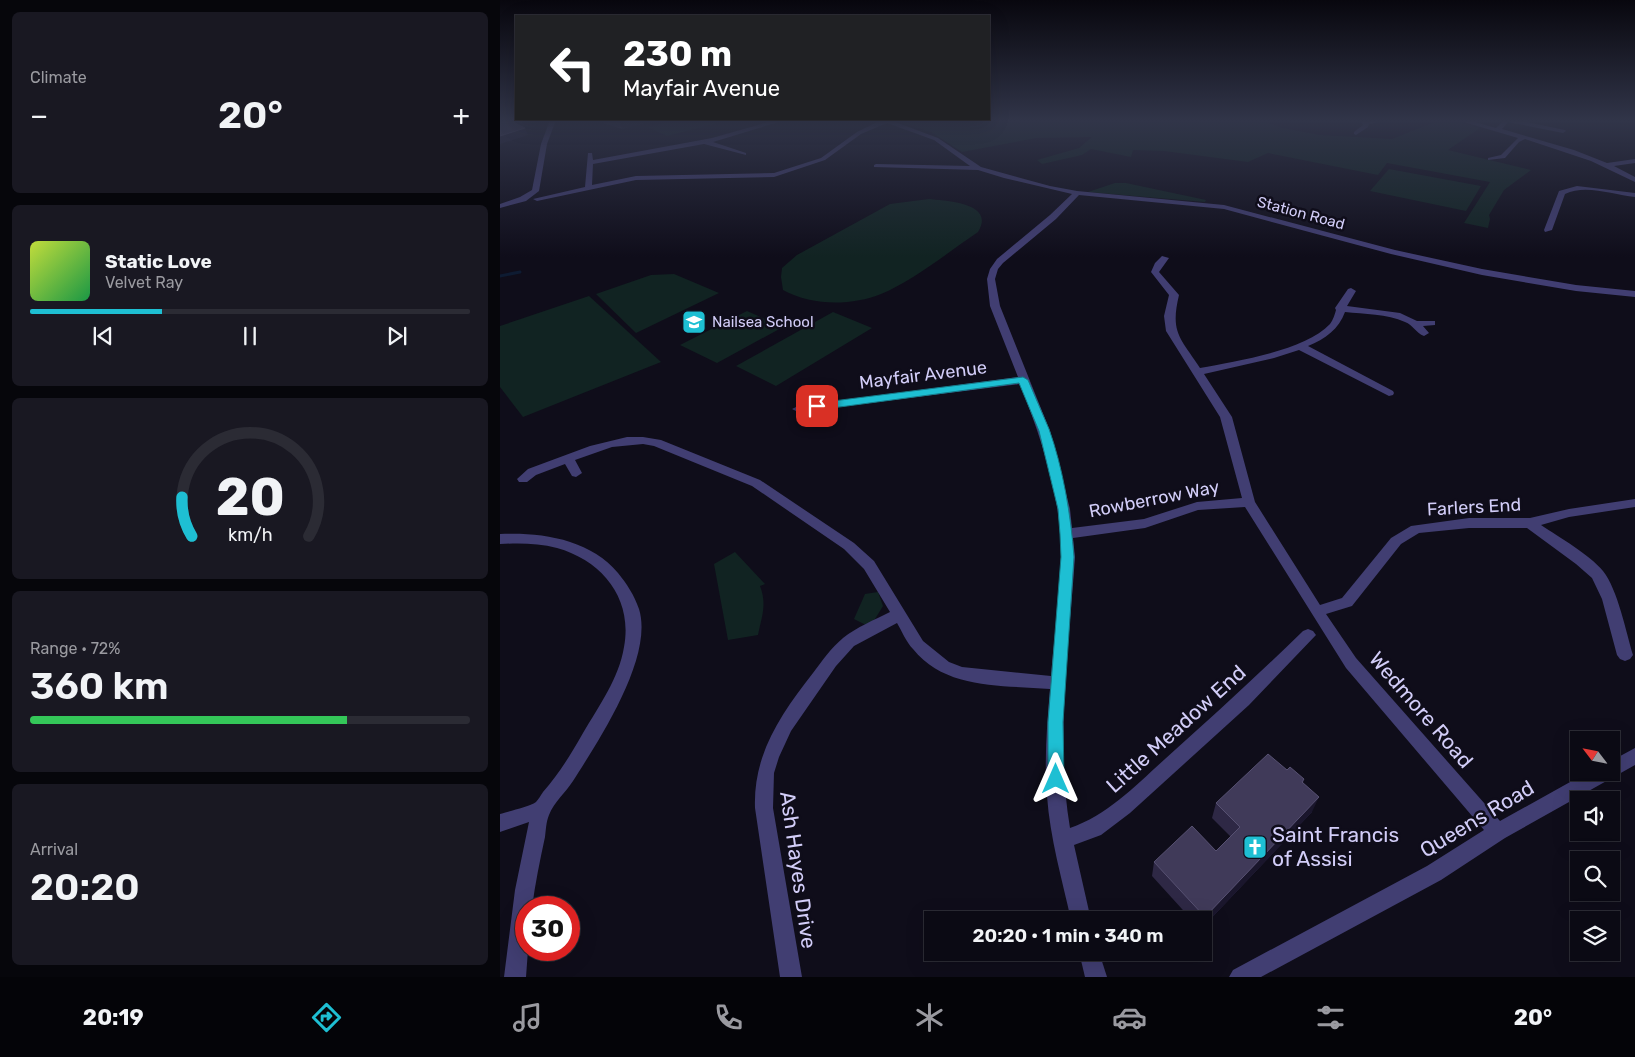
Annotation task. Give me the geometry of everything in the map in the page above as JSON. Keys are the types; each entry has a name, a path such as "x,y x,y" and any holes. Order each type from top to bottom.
{"street":[{"path":"500,206 528,197 536,189 540,166"},
{"path":"589,166 588,182 590,187"},
{"name":"Station Road","path":"537,199 636,178 774,175 807,166"},
{"path":"876,166 979,168"},
{"name":"Station Road","path":"975,166 1019,181 1077,193 1224,207 1386,250 1482,272 1567,287 1635,294"},
{"path":"1607,166 1635,180"},
{"path":"1548,230 1562,193 1566,190 1583,188 1635,196"},
{"path":"1077,193 1053,217 1000,261 993,272 991,289 995,306 1044,431 1064,509 1068,557 1055,722 1056,788 1063,840 1079,911"},
{"name":"Wedmore Road","path":"1160,259 1155,272 1174,295 1169,316 1170,327 1226,416 1249,502 1326,626 1357,670 1498,832"},
{"path":"1198,372 1259,358 1300,346 1330,329 1337,319 1340,308 1350,291"},
{"path":"1340,308 1394,314 1412,321 1424,332"},
{"path":"1416,324 1432,323"},
{"path":"1300,346 1369,387 1389,393"},
{"name":"Mayfair Avenue","path":"798,409 1023,380"},
{"path":"523,479 532,472 618,441 646,440 751,480 854,550 869,565 924,652 939,665 951,672 960,674 1058,683"},
{"path":"569,459 576,473"},
{"name":"Rowberrow Way","path":"1066,534 1145,523 1197,506 1249,502"},
{"name":"Farlers End","path":"1318,611 1347,602 1391,547 1411,531 1426,526 1530,523 1569,513 1635,503"},
{"path":"1530,523 1581,560 1598,576 1627,646"},
{"path":"500,538 545,540 580,551 598,562 618,581 628,598 633,615 634,633 631,653 621,682 568,774 543,808 522,894 515,977"},
{"name":"Ash Hayes Drive","path":"791,977 764,808 763,792 767,766 785,726 833,658 855,638 899,615"},
{"name":"Little Meadow End","path":"1063,840 1094,828 1124,807 1243,700 1308,635"},
{"path":"1620,765 1635,756"},
{"name":"Queens Road","path":"1240,977 1434,872 1498,832 1590,781"},
{"path":"500,823 543,808"},
{"path":"1092,961 1096,977"}],"shaded area":[{"path":"1331,166 1385,166 1378,175"},
{"path":"1401,166 1513,166 1531,170 1504,190 1489,215 1488,228 1464,223 1490,182"},
{"path":"1389,169 1481,186 1466,211 1370,191"},
{"path":"1115,183 1126,183 1206,200 1205,202 1088,192"},
{"path":"929,199 967,205 975,209 980,215 982,222 978,232 905,282 893,289 869,298 832,303 806,299 783,290 782,268 797,255 890,204"},
{"path":"674,274 719,293 636,333 596,294 651,275"},
{"path":"589,296 661,362 523,417 500,387 500,326"},
{"path":"747,311 783,327 717,363 680,345"},
{"path":"833,312 872,328 776,386 736,366"},
{"path":"735,552 765,584 760,586 763,610 758,635 728,640 714,564"},
{"path":"878,592 883,606 875,619 866,625 854,619 865,594"}],"building":[{"name":"Saint Francis of Assisi","path":"1268,754 1287,770 1290,767 1304,779 1302,782 1319,797 1211,911 1199,911 1154,862 1192,826 1216,851 1240,827 1216,803"}],"waterway":[{"path":"500,276 520,272"}],"place":[{"name":"Nailsea School","path":"694,322"},
{"name":"Saint Francis of Assisi","path":"1255,847"}],"route":[{"path":"817,406 1023,380 1044,431 1056,472 1064,509 1068,557 1055,722 1056,779"}]}
